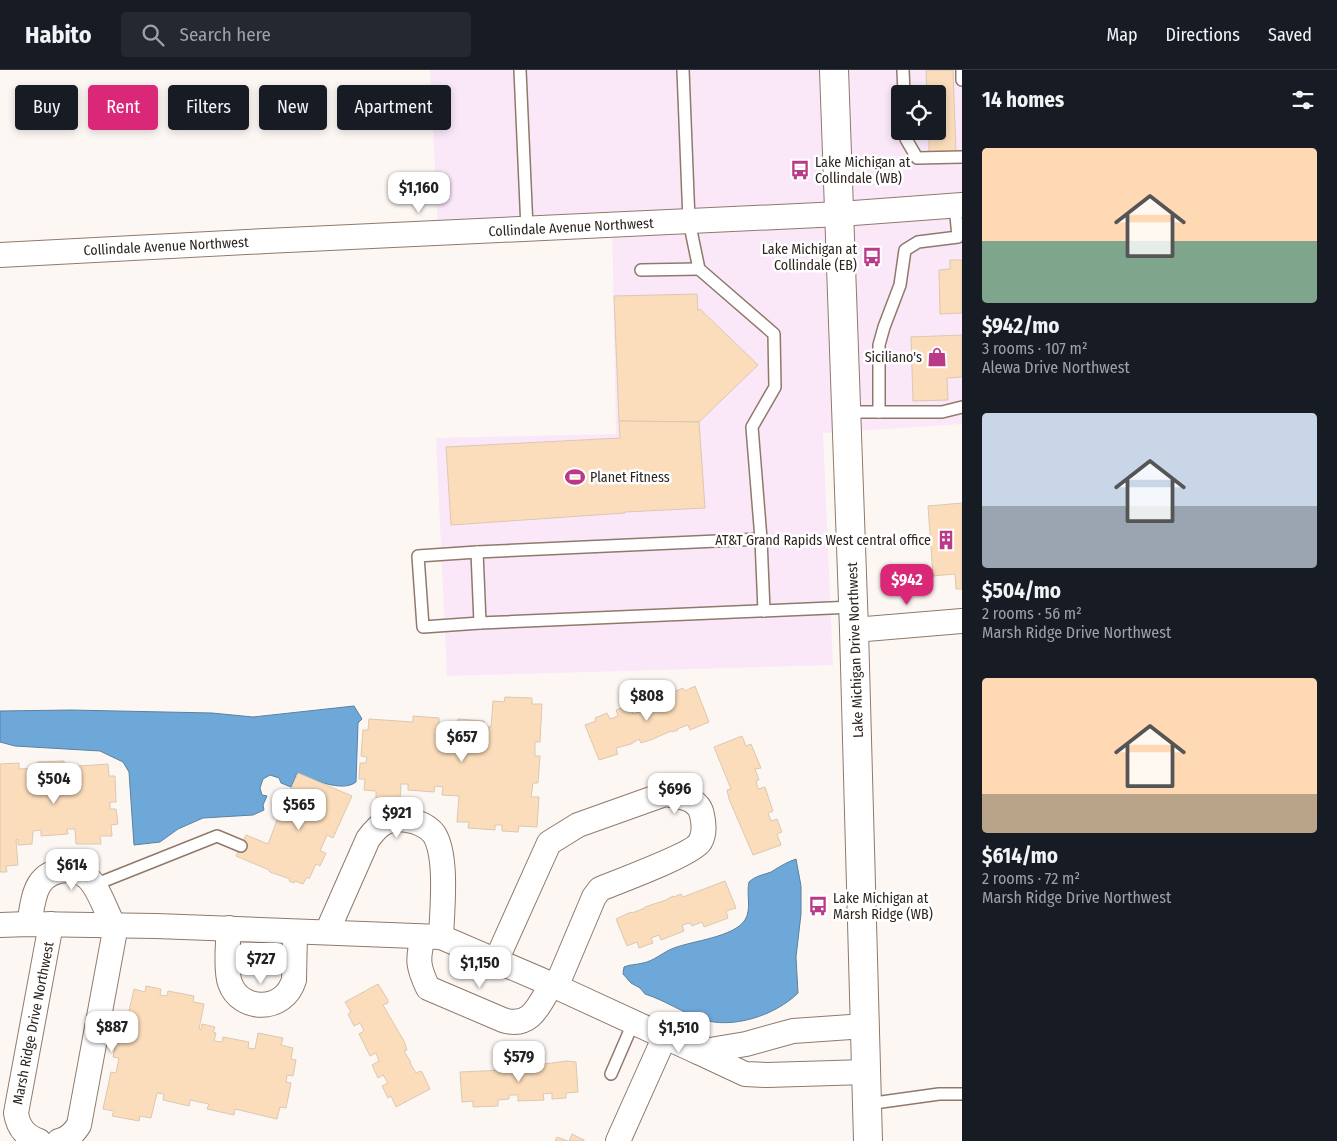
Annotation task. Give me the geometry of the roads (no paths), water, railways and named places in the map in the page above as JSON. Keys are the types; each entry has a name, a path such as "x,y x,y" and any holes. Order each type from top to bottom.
{"highway":[{"name":"Lake Michigan Drive Northwest","path":"834,70 854,618 868,1141"}],"street":[{"name":"Collindale Avenue Northwest","path":"0,255 840,214 959,205"},
{"path":"854,618 962,620"},
{"path":"327,932 368,839 378,826 391,820 416,821 433,832 443,866 432,937 419,964 420,972 428,988 503,1020 513,1023 525,1021 535,1012 554,986 594,897 600,889 685,853 700,843 704,831 701,810 696,804 680,796 665,794 578,825 549,843 496,961"},
{"name":"Marsh Ridge Drive Northwest","path":"39,1141 25,1134 16,1113 40,924 35,891 45,876 58,871 73,870 87,876 94,885 115,925"},
{"name":"Marsh Ridge Drive Northwest","path":"0,925 40,924 229,928 432,937 496,961 554,986 745,1074 866,1072"},
{"path":"59,1141 65,1140 74,1133 79,1125 115,925"},
{"path":"229,928 230,983 245,1001 257,1004 273,1004 278,1002 292,987 294,980 295,932"},
{"path":"698,1052 746,1044 793,1030 865,1026"},
{"path":"618,1141 665,1036"}],"lane":[{"path":"520,70 526,229"},
{"path":"683,70 689,221 699,269 774,334 775,387 752,427 761,539 764,611"},
{"path":"903,70 904,85"},
{"path":"962,70 962,80"},
{"path":"907,140 917,158 962,157"},
{"path":"879,412 879,345 900,285 905,250 918,242 960,236 959,205"},
{"path":"642,270 699,269"},
{"path":"847,412 942,412 962,407"},
{"path":"761,539 418,556 423,627 764,611 854,618"},
{"path":"477,552 480,623"},
{"path":"94,885 217,836 241,846"},
{"path":"611,1074 634,1022"},
{"path":"867,1104 939,1094 962,1094"}],"water":[{"path":"354,706 362,719 358,723 356,782 350,785 335,786 297,773 291,787 281,783 279,778 270,775 263,779 260,788 262,795 267,796 263,805 264,810 253,815 203,818 178,829 160,842 134,845 129,772 123,762 100,751 15,746 0,742 0,711 71,710 212,713 253,717"},
{"path":"796,859 801,886 801,914 796,957 798,993 789,1001 766,1014 753,1018 726,1023 713,1022 701,1019 645,994 623,974 624,967 647,962 674,948 732,931 740,926 745,920 748,911 749,882"}],"place":[{"name":"Lake Michigan at Collindale (WB)","path":"800,170"},
{"name":"Lake Michigan at Collindale (EB)","path":"872,257"},
{"name":"Siciliano's","path":"937,357"},
{"name":"Planet Fitness","path":"575,477"},
{"name":"AT&T Grand Rapids West central office","path":"946,540"},
{"name":"Lake Michigan at Marsh Ridge (WB)","path":"818,906"}]}
